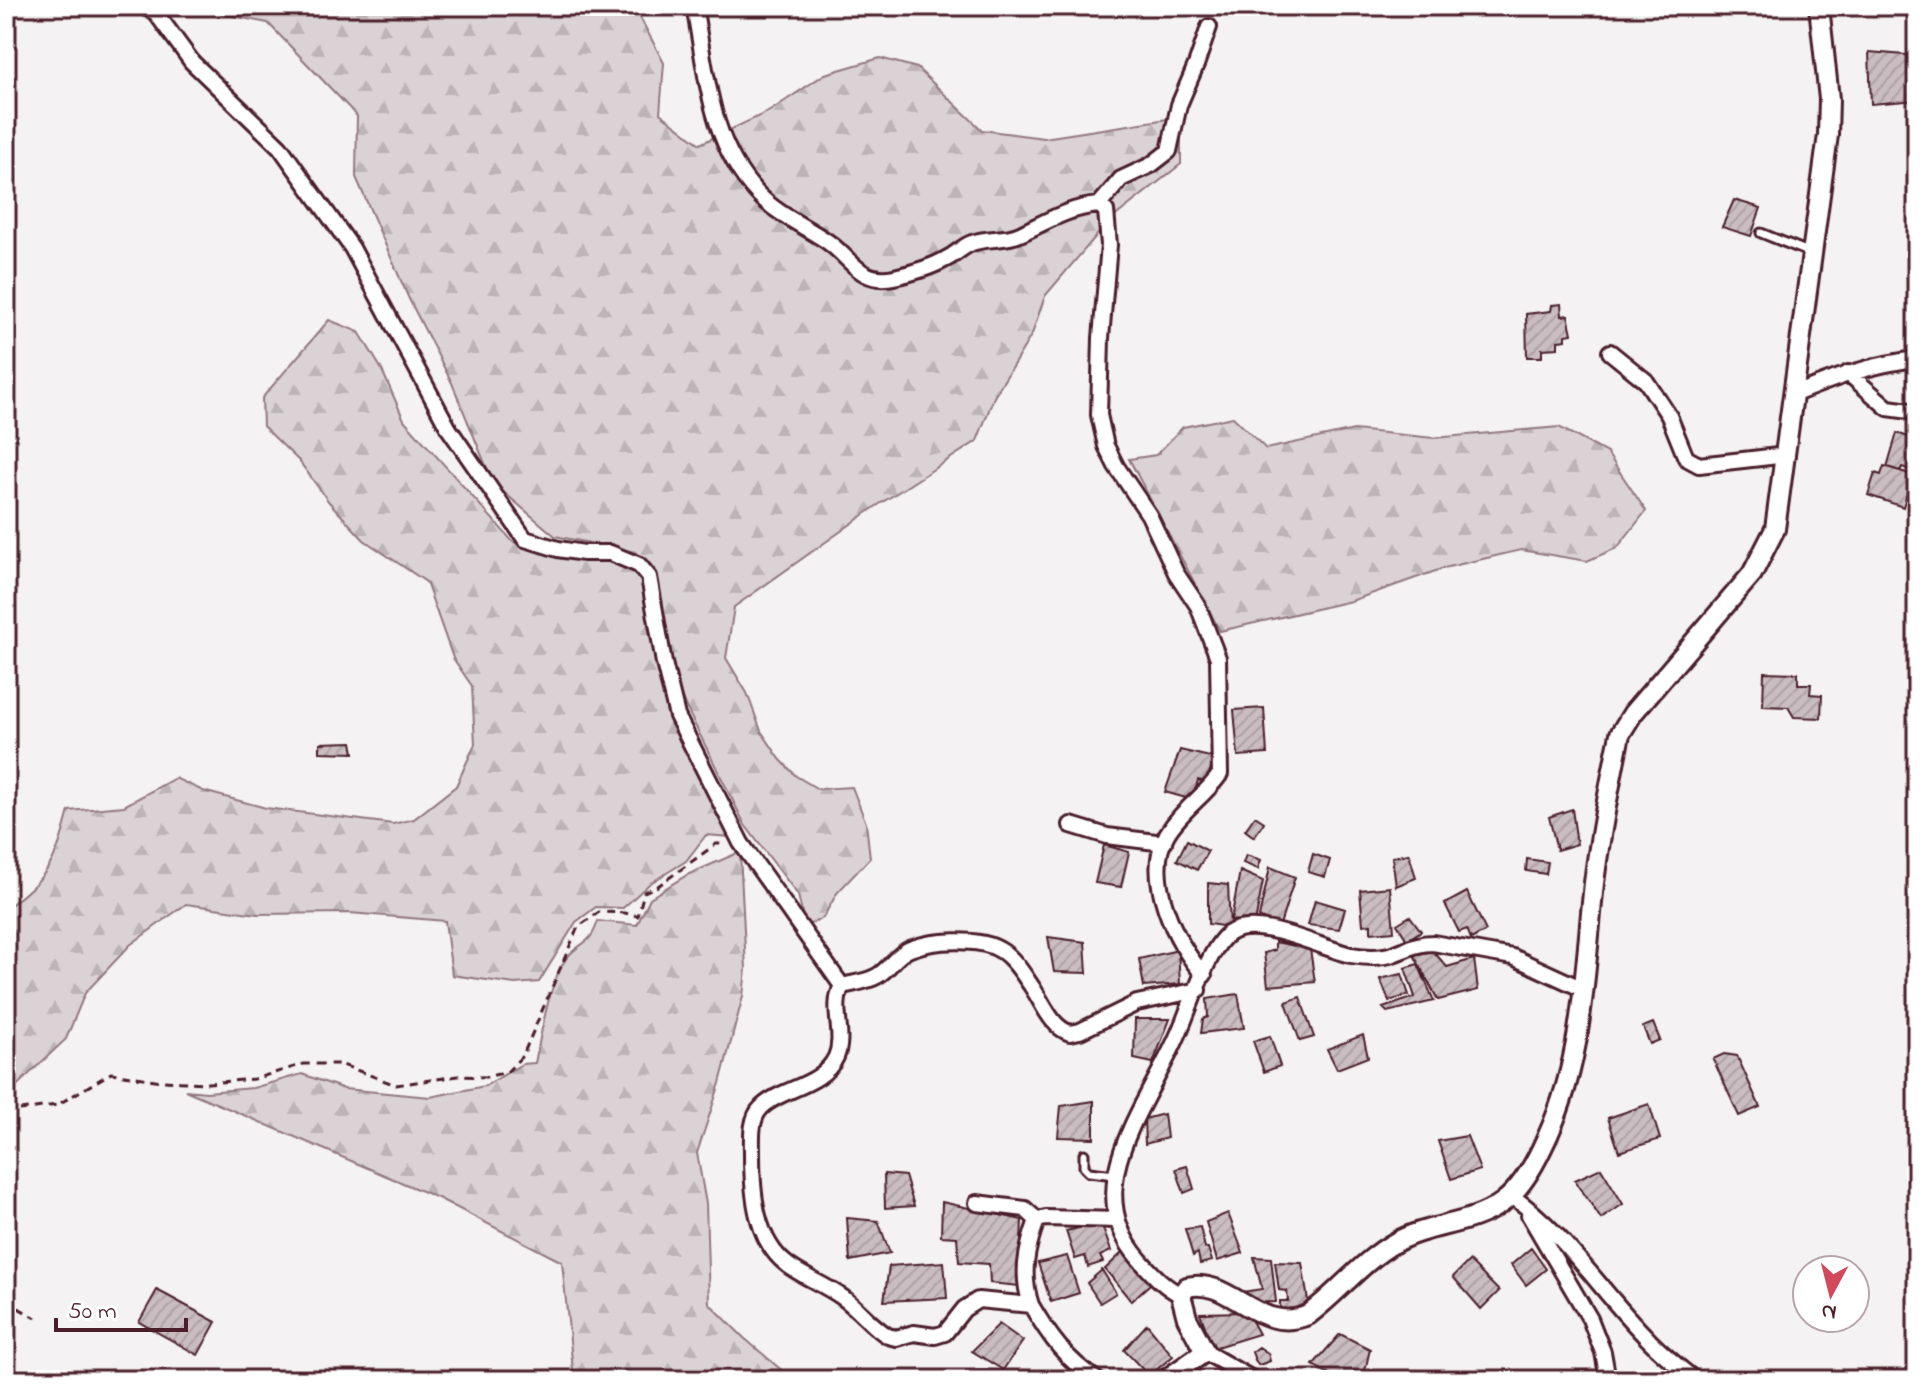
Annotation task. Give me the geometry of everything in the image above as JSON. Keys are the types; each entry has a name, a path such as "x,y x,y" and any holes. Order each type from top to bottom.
{"street":[{"path":"144,6 156,13 192,62 280,147 352,248 449,429 525,539 573,551 610,553 639,565 649,577 677,716 741,843 842,986"},
{"path":"694,6 717,129 733,161 759,194 791,220 830,244 872,279 913,273 945,260 972,243 1017,236 1053,216 1084,206 1099,205 1106,211 1109,245 1101,338 1099,415 1106,446 1149,515 1176,573 1198,606 1218,658 1220,774 1210,789 1176,821 1164,843 1158,867 1167,912 1182,948 1204,975"},
{"path":"1254,1380 1205,1352 1183,1308 1181,1295 1187,1287 1205,1286 1265,1316 1280,1321 1296,1320 1317,1308 1370,1259 1398,1241 1480,1216 1517,1199 1556,1121 1575,1055 1585,990 1595,881 1620,734 1633,713 1752,574 1763,557 1780,511 1829,115 1819,6"},
{"path":"1099,205 1121,179 1151,165 1169,151 1179,105 1209,27"},
{"path":"1610,352 1646,381 1669,416 1686,458 1699,465 1787,455"},
{"path":"1795,394 1880,363 1917,359"},
{"path":"1848,373 1888,408 1917,412"},
{"path":"1071,825 1107,836 1164,843"},
{"path":"1181,1295 1171,1290 1136,1256 1123,1237 1117,1220 1115,1175 1118,1156 1127,1135 1176,1040 1216,947 1228,934 1254,928 1272,930 1354,956 1390,955 1421,943 1487,952 1532,965 1585,990"},
{"path":"842,986 875,978 909,949 956,942 1002,950 1031,985 1054,1022 1070,1033 1137,1003 1198,990"},
{"path":"842,986 835,1004 839,1042 836,1056 820,1075 762,1106 754,1122 752,1177 758,1216 769,1243 787,1265 823,1284 852,1304 888,1336 896,1338 914,1333 935,1336 945,1333 964,1309 978,1300 1031,1305"},
{"path":"1517,1199 1590,1319 1603,1352 1608,1380"},
{"path":"1517,1199 1576,1256 1647,1339 1695,1380"},
{"path":"977,1203 1025,1209 1037,1220"},
{"path":"1037,1220 1025,1258 1031,1305 1064,1354 1097,1380"},
{"path":"1037,1220 1117,1220"},
{"path":"1165,1380 1205,1352"}],"lane":[{"path":"1761,233 1813,253"},
{"path":"1084,1154 1084,1167 1089,1172 1115,1175"}],"path":[{"path":"6,1112 57,1105 111,1073 162,1081 208,1083 254,1079 304,1064 340,1064 396,1085 458,1076 486,1077 507,1072 523,1055 578,927 599,912 638,916 644,892 658,886 716,844 741,843"},
{"path":"6,1301 36,1318"}],"green space":[{"path":"215,6 634,6 664,63 660,113 700,144 770,111 825,74 880,58 917,68 982,130 1044,138 1181,117 1181,164 1108,222 1045,296 1032,334 994,397 977,441 875,507 734,607 726,658 747,693 761,731 796,776 818,789 852,787 866,823 870,858 837,893 823,918 808,925 798,895 745,825 680,695 651,569 635,552 555,536 493,483 452,383 409,299 356,177 357,116 268,23 218,13"},
{"path":"329,320 359,332 381,368 404,420 513,542 556,558 620,563 644,576 662,658 663,697 731,837 706,835 686,861 649,884 623,908 596,907 576,922 539,982 515,984 452,975 445,921 350,913 257,914 186,904 130,945 85,993 66,1039 6,1096 6,908 32,887 49,867 69,811 124,806 175,778 203,791 266,808 393,824 414,819 456,786 475,744 472,686 453,658 426,582 364,540 329,502 299,461 263,426 262,398"},
{"path":"1233,417 1266,449 1354,430 1434,438 1559,427 1607,453 1646,511 1617,548 1587,561 1521,550 1444,568 1351,601 1220,631 1129,459 1156,455 1183,427"},
{"path":"740,852 746,969 743,996 697,1153 706,1204 709,1303 793,1380 574,1380 562,1262 438,1198 185,1090 207,1092 253,1088 302,1074 344,1089 430,1097 485,1086 522,1064 535,1063 546,1009 560,969 571,953 588,940 598,921 637,925 650,898 687,875"}],"building":[{"path":"1869,52 1917,56 1917,100 1871,104"},
{"path":"1734,200 1761,208 1751,236 1722,227"},
{"path":"1561,304 1562,316 1568,315 1572,334 1566,335 1566,340 1558,341 1558,348 1542,349 1542,357 1527,357 1526,314 1551,311 1552,305"},
{"path":"1897,433 1917,440 1917,472 1902,467 1900,471 1887,467"},
{"path":"1884,466 1913,475 1903,507 1868,495 1875,473 1881,475"},
{"path":"1764,672 1798,673 1798,684 1811,684 1810,694 1822,695 1821,718 1794,717 1788,707 1763,706"},
{"path":"1264,708 1267,754 1238,756 1234,710"},
{"path":"352,742 354,753 320,752 320,743"},
{"path":"1180,750 1214,758 1209,774 1213,774 1210,784 1198,780 1193,800 1165,792"},
{"path":"1572,809 1577,844 1557,850 1549,817"},
{"path":"1255,816 1264,822 1254,837 1245,830"},
{"path":"1187,840 1208,851 1197,870 1177,860"},
{"path":"1104,845 1129,852 1121,887 1095,883"},
{"path":"1313,854 1330,860 1325,877 1308,872"},
{"path":"1409,854 1416,878 1396,886 1392,857"},
{"path":"1246,855 1261,860 1258,869 1243,863"},
{"path":"1527,859 1548,862 1546,874 1526,871"},
{"path":"1270,867 1295,877 1279,928 1259,917"},
{"path":"1240,871 1263,881 1255,923 1231,920"},
{"path":"1208,883 1228,885 1230,927 1208,924"},
{"path":"1390,887 1394,931 1371,933 1371,924 1363,925 1360,890"},
{"path":"1467,892 1486,931 1471,939 1467,929 1459,932 1445,904"},
{"path":"1315,900 1345,909 1339,929 1308,925"},
{"path":"1410,916 1421,931 1407,940 1397,924"},
{"path":"1048,937 1085,942 1087,973 1054,972"},
{"path":"1275,942 1310,949 1315,982 1268,986 1264,953 1275,950"},
{"path":"1178,950 1180,984 1144,987 1139,959"},
{"path":"1433,951 1447,967 1474,959 1478,990 1438,1000 1414,955"},
{"path":"1418,964 1434,1001 1387,1012 1383,1008 1415,997 1405,968"},
{"path":"1402,974 1409,995 1389,1001 1380,979"},
{"path":"1238,994 1244,1028 1201,1033 1203,1019 1208,1017 1207,999"},
{"path":"1300,997 1314,1037 1300,1041 1286,1002"},
{"path":"1135,1019 1170,1019 1153,1063 1134,1059"},
{"path":"1653,1023 1660,1040 1650,1044 1643,1027"},
{"path":"1363,1035 1368,1057 1337,1069 1327,1049"},
{"path":"1270,1036 1280,1066 1264,1072 1253,1041"},
{"path":"1724,1054 1737,1056 1760,1107 1739,1116 1713,1059"},
{"path":"1094,1101 1094,1138 1058,1137 1061,1106"},
{"path":"1649,1104 1660,1139 1619,1152 1608,1118"},
{"path":"1164,1114 1167,1138 1145,1144 1144,1119"},
{"path":"1467,1136 1480,1170 1451,1179 1438,1141"},
{"path":"1187,1166 1194,1189 1184,1193 1176,1169"},
{"path":"1601,1168 1623,1204 1601,1219 1575,1180"},
{"path":"884,1174 905,1176 914,1206 885,1208"},
{"path":"942,1202 1022,1220 1019,1286 990,1283 989,1264 959,1262 957,1237 941,1236"},
{"path":"1228,1213 1243,1253 1217,1261 1206,1222"},
{"path":"847,1218 878,1221 890,1253 850,1261"},
{"path":"1101,1223 1111,1251 1100,1256 1103,1262 1088,1267 1085,1256 1075,1259 1066,1231"},
{"path":"1200,1227 1212,1261 1200,1264 1198,1253 1193,1256 1185,1229"},
{"path":"1531,1248 1546,1269 1526,1285 1511,1265"},
{"path":"1125,1250 1150,1284 1131,1301 1105,1269"},
{"path":"1067,1256 1079,1293 1051,1302 1038,1263"},
{"path":"1254,1257 1271,1258 1276,1302 1247,1303 1242,1292 1262,1289"},
{"path":"1469,1261 1499,1291 1481,1309 1453,1277"},
{"path":"944,1262 947,1298 884,1301 889,1266"},
{"path":"1275,1262 1302,1263 1309,1307 1280,1311 1280,1301 1288,1301 1287,1291 1279,1290"},
{"path":"1102,1270 1116,1293 1100,1303 1087,1283"},
{"path":"157,1290 216,1322 198,1355 139,1322"},
{"path":"1247,1312 1259,1334 1213,1348 1200,1313"},
{"path":"999,1324 1023,1341 1003,1370 972,1351"},
{"path":"1147,1324 1173,1356 1149,1376 1124,1350"},
{"path":"1340,1334 1370,1349 1363,1380 1340,1380 1313,1365"},
{"path":"1259,1347 1268,1353 1270,1361 1259,1365 1252,1352"}]}
